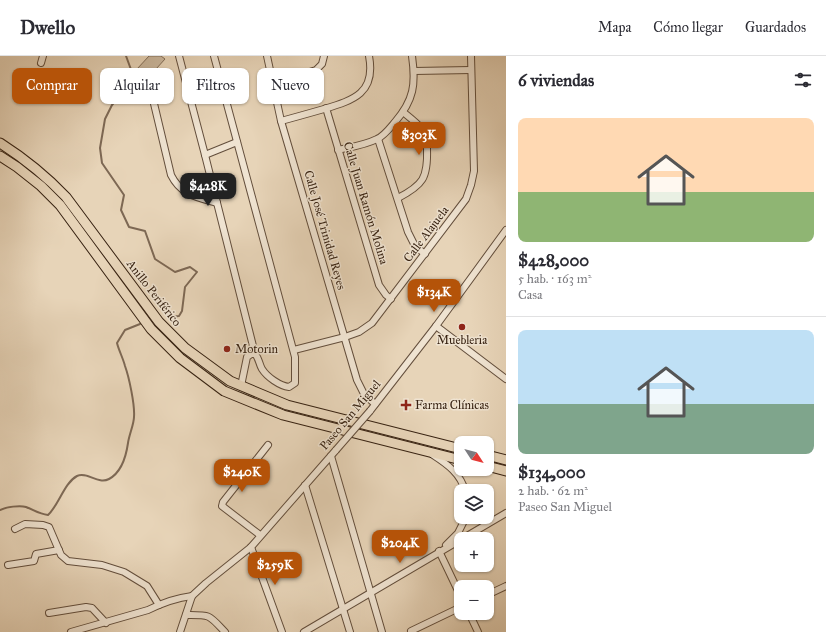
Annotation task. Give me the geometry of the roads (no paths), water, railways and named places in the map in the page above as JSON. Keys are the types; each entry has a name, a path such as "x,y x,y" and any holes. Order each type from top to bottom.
{"highway":[{"name":"Anillo Periférico","path":"0,143 49,178 66,197 159,322 180,343 230,381 286,405 454,447"},
{"name":"Anillo Periférico","path":"0,156 41,186 60,205 151,329 180,358 224,390 283,415 454,458"},
{"path":"494,457 506,460"},
{"path":"494,468 506,471"}],"street":[{"path":"41,63 43,56"},
{"path":"179,56 255,354 266,374 284,386 289,387 295,383 296,379 294,350 214,56"},
{"name":"Calle José Trinidad Reyes","path":"267,56 270,68"},
{"path":"318,68 322,64 324,56"},
{"path":"282,121 343,104 354,99 362,92 371,76 369,56"},
{"path":"338,150 378,139 392,126 411,99 414,83 412,56"},
{"name":"Calle Alajuela","path":"294,350 345,337 359,332 372,323 466,199 472,185 474,171 471,56"},
{"path":"414,71 471,70"},
{"path":"154,104 171,175 175,183 180,188 195,197 217,203"},
{"name":"Calle José Trinidad Reyes","path":"278,104 357,380 364,394 375,404"},
{"name":"Calle Juan Ramón Molina","path":"326,108 379,285 391,299"},
{"path":"398,198 416,187 422,181 428,166 427,141 425,134 422,129 403,112"},
{"path":"378,139 408,232 415,246 425,254"},
{"path":"205,155 237,142"},
{"name":"Paseo San Miguel","path":"192,596 251,547 370,411 436,326 506,230"},
{"path":"436,326 506,379"},
{"path":"241,386 247,357 251,354 255,354"},
{"path":"260,535 222,506 223,502 268,445"},
{"path":"425,450 446,464 455,473 462,484"},
{"path":"331,456 382,632"},
{"path":"494,456 506,457"},
{"path":"305,485 350,632"},
{"path":"304,632 342,608 506,513"},
{"path":"15,529 25,524 43,525 49,527 61,555 68,561 102,565 124,572 147,586 159,605"},
{"path":"439,552 458,533 462,524"},
{"path":"251,547 282,632"},
{"path":"8,566 34,561 36,554 59,550"},
{"path":"439,552 454,583"},
{"path":"494,592 506,586"},
{"path":"71,632 148,610 180,598 192,596 180,632"},
{"path":"49,613 86,607 92,608 106,623"},
{"path":"411,632 454,610"},
{"path":"186,615 209,616 225,632"},
{"path":"472,620 478,632"}],"waterway":[{"path":"126,56 133,75 126,88 112,105 105,119 100,148 102,163 124,195 121,210 129,227 145,231 155,259 175,272 190,267 197,272 185,287 182,311 179,316 170,317"},
{"path":"0,510 23,506 48,515 72,479 77,476 85,475 105,480 109,479 117,472 123,464 134,420 133,398 117,343 125,330 140,324"}],"place":[{"name":"Muebleria","path":"462,327"},
{"name":"Motorin","path":"227,349"},
{"name":"Farma Clínicas","path":"406,405"}]}
